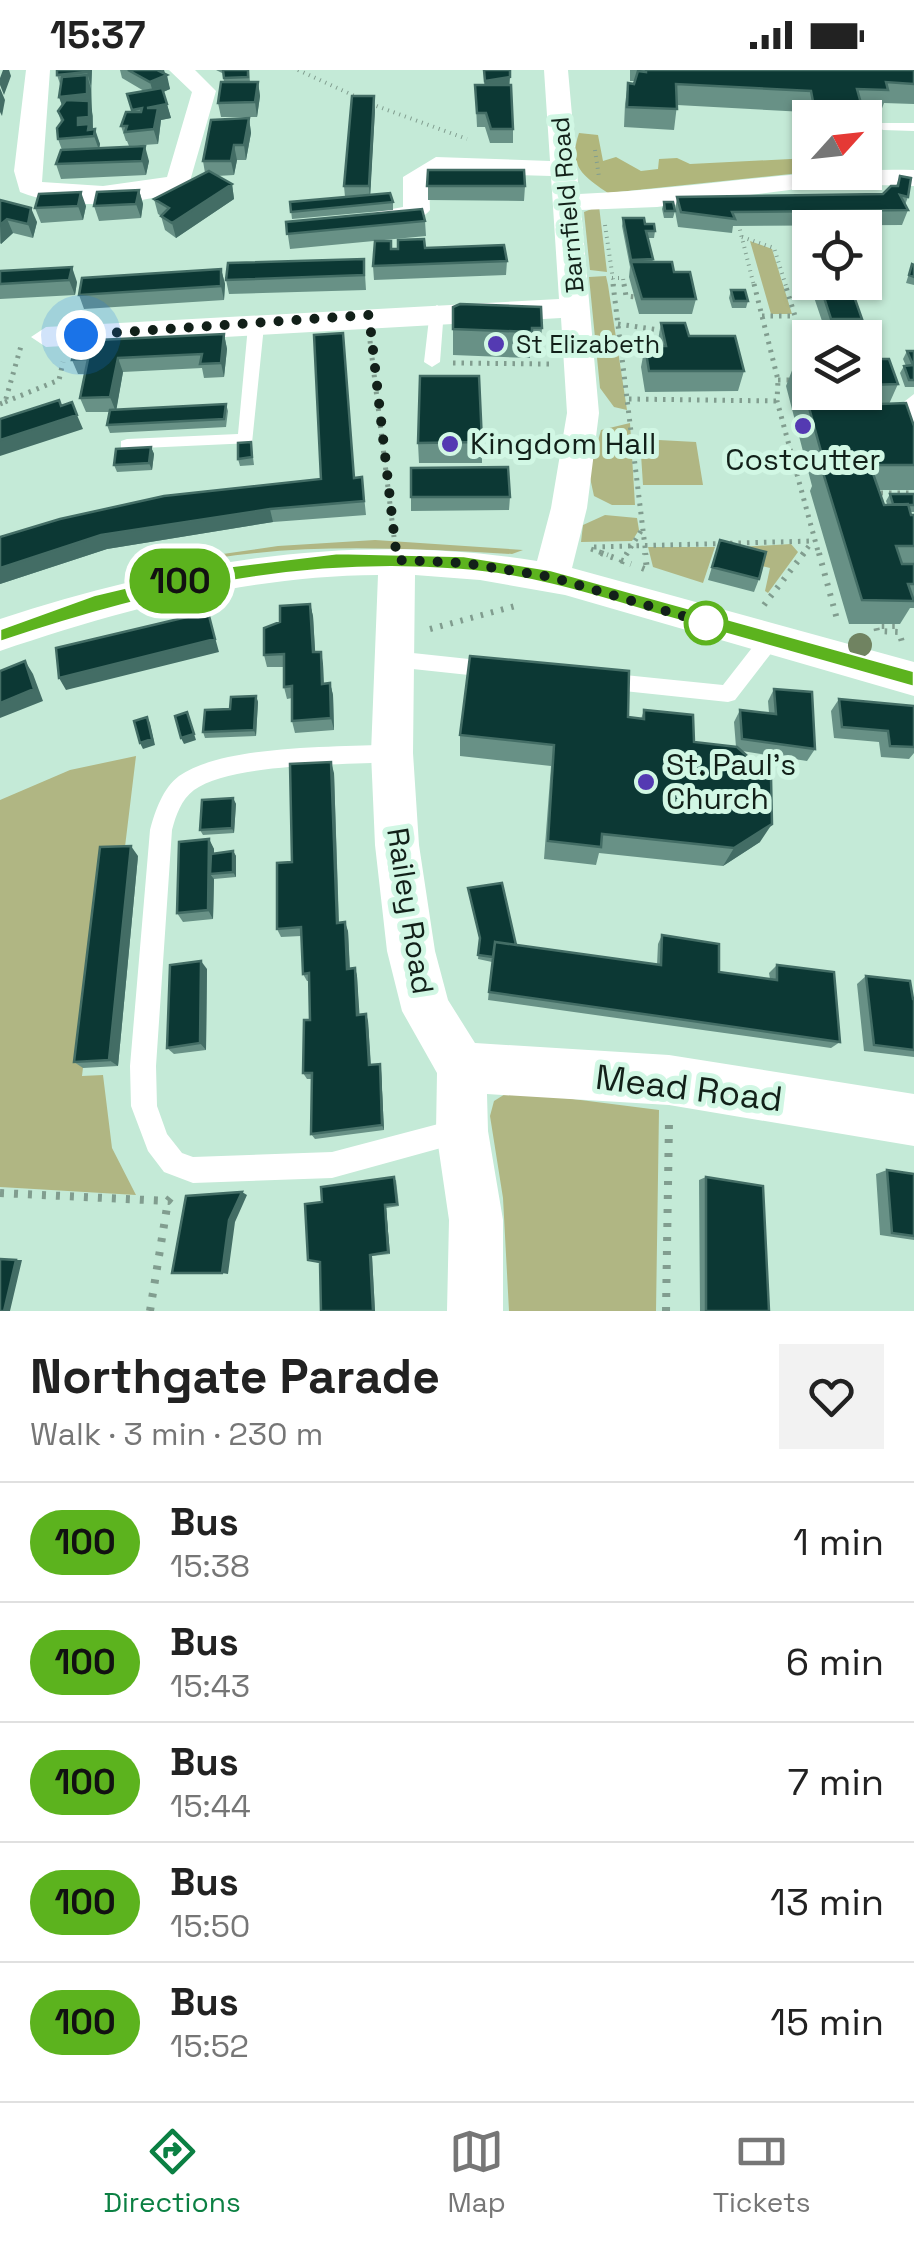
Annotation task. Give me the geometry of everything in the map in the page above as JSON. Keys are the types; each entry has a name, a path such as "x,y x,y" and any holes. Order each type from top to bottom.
{"street":[{"path":"38,70 27,172 29,186 48,194 159,189 179,182 204,91 181,70"},
{"name":"Barnfield Road","path":"551,577 583,414 556,70"},
{"path":"344,223 402,218 416,210 416,177 436,165 563,170"},
{"path":"567,203 836,176 914,178"},
{"path":"46,336 256,326 436,310 576,308"},
{"path":"0,634 94,602 199,577 338,560 464,563 551,577 614,577 766,623 914,679"},
{"name":"Railey Road","path":"397,560 392,753 397,845 411,951 426,1011 462,1066"},
{"path":"462,1066 462,1131 476,1220 475,1311"},
{"name":"Mead Road","path":"462,1066 669,1080 914,1120"}],"lane":[{"path":"883,126 914,127"},
{"path":"432,362 436,310"},
{"path":"126,446 246,439 256,326"},
{"path":"909,404 914,438"},
{"path":"499,450 577,450"},
{"path":"590,680 728,694 766,623"},
{"path":"395,648 512,672"},
{"path":"392,753 220,768 186,784 164,816 143,1066 144,1106 157,1142 173,1163 193,1170 332,1165 462,1131"}],"path":[{"path":"298,70 377,106 478,143"},
{"path":"594,142 629,398 642,530 638,544 614,577"},
{"path":"729,188 778,380 777,400 838,624"},
{"path":"742,238 774,248 796,316 762,316"},
{"path":"612,278 623,278 626,296 636,297"},
{"path":"369,315 397,560"},
{"path":"618,324 670,332"},
{"path":"0,404 5,402 21,346 46,336"},
{"path":"432,362 624,368"},
{"path":"778,380 792,380"},
{"path":"629,398 777,400"},
{"path":"856,492 914,493"},
{"path":"614,577 586,548 813,541"},
{"path":"766,623 813,541"},
{"path":"614,577 646,570 638,544"},
{"path":"395,648 530,602 512,599"},
{"path":"892,610 897,626 876,626 877,632 899,632"},
{"path":"666,1311 669,1080"},
{"path":"150,1311 168,1201 193,1170"},
{"path":"0,1193 168,1201"}],"green space":[{"path":"579,133 598,135 603,161 616,157 641,171 658,169 659,159 677,158 690,164 792,159 792,174 608,193 580,169 576,144"},
{"path":"599,206 607,272 590,270 584,212"},
{"path":"750,241 772,249 792,314 771,314"},
{"path":"606,276 627,410 614,407 600,388 589,277"},
{"path":"630,423 635,505 612,505 594,496 589,473 601,430"},
{"path":"640,439 696,442 703,485 643,485"},
{"path":"605,515 637,518 639,530 632,541 581,542 583,525"},
{"path":"375,540 523,550 512,554 300,550 174,566 174,561 278,546"},
{"path":"791,544 798,552 768,593 765,591 770,568 721,555 723,548"},
{"path":"648,547 715,547 703,583 653,567"},
{"path":"136,756 124,855 108,857 82,1076 103,1075 112,1148 136,1195 0,1187 0,800 70,770"},
{"path":"510,1091 659,1110 656,1311 509,1311 503,1198 490,1116 494,1101"}],"building":[{"path":"57,70 87,70 87,72 57,75"},
{"path":"128,70 161,70 167,75 150,82"},
{"path":"223,70 248,70 248,77 224,78"},
{"path":"484,70 510,70 510,77 485,81"},
{"path":"914,70 914,84 886,82 888,90 857,89 860,100 813,100 811,91 676,84 677,109 627,107 628,83 634,84 638,71"},
{"path":"87,75 87,94 59,97 62,77"},
{"path":"221,82 258,82 255,102 218,103"},
{"path":"475,85 511,85 513,129 491,129 486,113 477,113"},
{"path":"162,88 167,104 147,108 158,108 154,129 125,132 127,126 121,126 126,112 141,112 142,108 132,110 127,94"},
{"path":"352,96 374,96 369,186 344,186"},
{"path":"66,100 89,101 89,117 78,118 78,125 89,124 88,130 95,129 94,136 58,139 57,128 63,120 58,111"},
{"path":"249,118 244,145 234,145 231,161 203,161 211,120"},
{"path":"145,146 142,161 56,164 61,150"},
{"path":"428,170 524,170 525,186 427,186"},
{"path":"209,171 232,184 172,223 161,216 169,208 154,199"},
{"path":"900,176 911,178 908,197 900,195 908,210 732,212 735,219 681,212 677,197 883,194 891,186 898,186"},
{"path":"139,190 136,204 94,206 97,192"},
{"path":"81,192 78,206 35,208 39,194"},
{"path":"390,193 393,202 291,212 290,202"},
{"path":"0,200 31,208 28,224 7,219 0,225"},
{"path":"664,202 673,202 675,211 665,211"},
{"path":"422,209 425,221 287,234 286,222"},
{"path":"623,218 644,218 645,224 654,224 655,231 646,231 653,259 631,260"},
{"path":"424,239 425,248 504,245 507,261 373,266 375,241 391,241 391,249 398,249 398,240"},
{"path":"364,259 364,275 226,280 228,263"},
{"path":"631,262 672,262 674,272 690,272 696,299 642,299"},
{"path":"72,267 69,280 0,284 0,271"},
{"path":"221,269 221,286 79,295 82,278"},
{"path":"731,290 745,290 748,301 734,301"},
{"path":"825,300 855,300 862,319 831,319"},
{"path":"453,307 541,307 542,328 532,328 532,332 453,329"},
{"path":"661,323 685,323 689,336 735,336 744,371 649,371 645,346 666,346"},
{"path":"343,333 354,478 362,477 364,501 270,509 101,535 0,568 0,537 60,519 164,496 321,479 314,335"},
{"path":"224,334 221,363 200,364 202,354 118,358 110,397 80,398 88,359 72,360 77,341"},
{"path":"907,351 914,351 914,380 909,380 904,366 913,365"},
{"path":"882,359 889,359 898,384 882,385"},
{"name":"Kingdom Hall","path":"420,376 479,376 482,442 418,443"},
{"path":"59,400 61,406 72,402 77,415 0,440 0,419"},
{"path":"906,403 914,426 914,465 870,465 884,505 908,504 914,515 914,546 896,546 902,564 914,564 914,584 908,584 914,601 862,600 821,466 825,466 810,410 882,410 882,404"},
{"path":"226,404 224,419 107,425 110,410"},
{"path":"251,442 252,457 238,459 238,443"},
{"path":"151,447 149,463 114,465 116,449"},
{"path":"508,467 510,497 411,497 411,468"},
{"path":"890,494 914,494 914,505 893,504"},
{"path":"720,540 766,552 759,579 712,567"},
{"path":"310,604 313,652 321,652 322,684 330,683 331,718 292,721 292,686 284,687 284,654 264,655 264,628 280,622 280,606"},
{"path":"208,612 215,639 59,678 56,648"},
{"name":"St. Paul's Church","path":"470,656 629,671 628,717 644,719 644,710 693,715 694,742 737,747 771,777 772,824 734,848 602,834 601,847 548,841 554,745 460,735"},
{"path":"25,661 34,689 0,703 0,671"},
{"path":"774,689 812,692 815,749 742,739 740,710 776,714"},
{"path":"256,696 254,730 203,732 205,710 230,709 231,697"},
{"path":"839,699 914,706 914,747 890,746 888,731 842,727"},
{"path":"187,712 194,734 181,738 175,716"},
{"path":"147,717 152,739 140,743 134,721"},
{"path":"331,762 337,923 345,922 347,969 355,968 357,1015 366,1014 369,1065 380,1064 382,1125 311,1134 312,1073 303,1073 304,1020 310,1020 309,973 303,974 301,927 277,929 277,863 292,862 290,764"},
{"path":"233,798 232,828 200,830 202,800"},
{"path":"209,839 208,910 177,913 179,842"},
{"path":"131,846 109,1060 74,1062 100,847"},
{"path":"233,851 233,872 210,874 211,854"},
{"path":"502,883 516,945 495,942 493,957 478,955 480,938 468,888"},
{"path":"662,935 719,944 719,972 777,980 777,965 834,972 840,1042 489,992 495,942 661,965"},
{"path":"201,961 200,1043 167,1048 170,965"},
{"path":"866,976 910,981 914,1050 874,1045"},
{"path":"887,1170 914,1174 914,1236 892,1233"},
{"path":"394,1177 397,1204 385,1205 388,1252 370,1255 373,1311 321,1311 320,1262 308,1260 305,1204 322,1202 321,1187"},
{"path":"706,1177 763,1186 769,1311 706,1311"},
{"path":"242,1192 229,1220 222,1273 172,1273 186,1196"},
{"path":"0,1259 16,1260 4,1311 0,1311"}],"bus line":[{"name":"100","path":"0,634 139,590 268,566 338,560 464,563 551,577 914,679"}],"place":[{"name":"St Elizabeth","path":"496,344"},
{"name":"Costcutter","path":"803,426"},
{"name":"Kingdom Hall","path":"450,444"},
{"name":"St. Paul's Church","path":"646,782"}],"route":[{"path":"81,335 256,326 369,315 397,560 464,563 551,577 710,624 706,623"}]}
